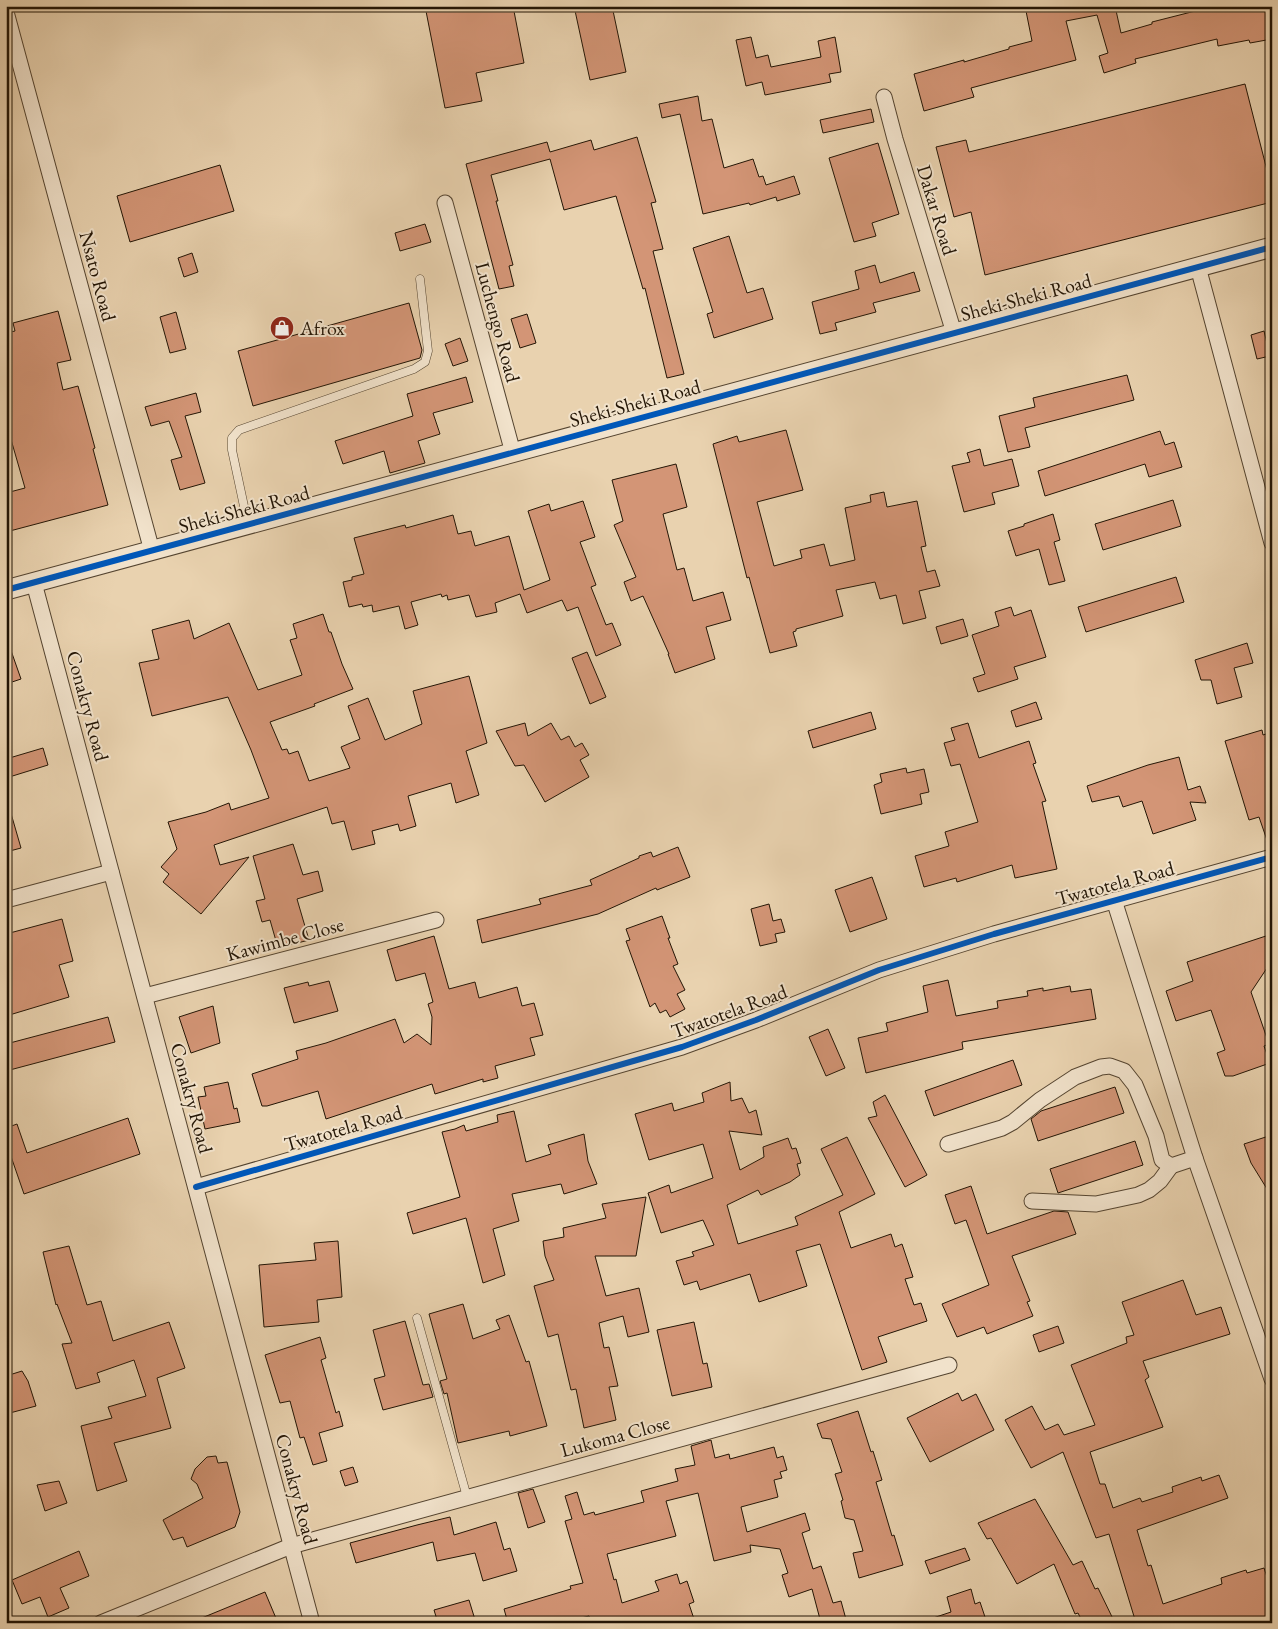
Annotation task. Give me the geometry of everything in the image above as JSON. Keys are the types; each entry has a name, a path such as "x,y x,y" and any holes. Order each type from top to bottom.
{"street":[{"name":"Nsato Road","path":"6,12 152,551"},
{"name":"Dakar Road","path":"884,97 897,148 954,333"},
{"name":"Luchengo Road","path":"444,202 513,453"},
{"name":"Sheki-Sheki Road","path":"6,590 1272,247"},
{"path":"1198,267 1272,543"},
{"name":"Conakry Road","path":"34,583 312,1623"},
{"name":"Twatotela Road","path":"196,1187 682,1047 756,1020 879,970 994,934 1272,857"},
{"path":"6,900 112,872"},
{"path":"1114,900 1196,1158 1272,1379"},
{"name":"Kawimbe Close","path":"145,996 436,920"},
{"path":"948,1144 1002,1128 1075,1077 1100,1067 1110,1066 1124,1072 1135,1084 1156,1136 1162,1160 1171,1166"},
{"path":"1032,1201 1096,1204 1138,1195 1149,1190 1160,1181 1171,1166 1196,1158"},
{"name":"Lukoma Close","path":"101,1623 291,1546 949,1365"}],"lane":[{"path":"248,525 232,450 232,438 239,430 414,369 425,362 428,351 420,279"},
{"path":"417,1318 467,1497"}],"building":[{"path":"425,6 513,6 524,63 476,73 482,101 445,108"},
{"path":"574,6 612,6 626,72 590,80"},
{"path":"1025,6 1115,6 1121,33 1152,24 1152,22 1215,6 1272,6 1272,39 1250,43 1249,40 1218,46 1217,39 1135,59 1136,63 1104,73 1099,56 1108,53 1097,15 1066,21 1076,60 971,88 974,97 924,111 914,74 964,60 964,62 1032,41"},
{"path":"751,37 756,58 768,55 771,67 821,57 818,41 835,37 841,72 829,74 831,82 765,95 762,82 746,86 736,40"},
{"path":"1245,84 1272,190 1272,202 985,275 971,212 954,217 936,147 966,140 969,152"},
{"path":"698,96 702,121 712,119 724,168 753,159 759,177 763,176 766,185 794,176 800,194 777,201 776,197 750,205 749,203 703,214 680,114 662,118 659,104"},
{"path":"871,109 874,122 823,133 820,120"},
{"path":"637,137 656,202 651,203 663,249 653,251 684,374 667,378 645,288 643,289 616,196 564,210 550,159 491,175 513,265 509,266 514,286 499,289 466,164 547,142 550,152 591,140 594,150"},
{"path":"878,143 899,214 872,223 876,236 854,242 829,158"},
{"path":"220,165 234,211 130,242 117,196"},
{"path":"425,224 431,242 400,251 395,233"},
{"path":"729,236 747,293 763,288 773,319 714,338 707,314 713,312 693,248"},
{"path":"192,253 198,272 184,277 178,258"},
{"path":"875,265 880,283 914,272 920,291 873,303 876,312 835,323 837,330 820,334 812,302 859,289 855,271"},
{"path":"409,303 422,350 420,358 253,406 238,351"},
{"path":"58,311 71,360 57,363 63,390 78,386 108,505 6,532 6,493 25,488 10,436 6,437 6,333 15,331 13,323"},
{"path":"176,312 186,349 170,353 160,317"},
{"path":"527,314 536,343 520,348 511,319"},
{"path":"1264,331 1270,356 1257,359 1251,335"},
{"path":"460,338 468,361 453,366 445,344"},
{"path":"1127,375 1134,400 1025,428 1030,447 1008,452 999,416 1035,407 1033,398"},
{"path":"466,377 473,402 433,413 440,434 418,441 425,463 390,473 384,451 343,464 335,441 413,416 407,394"},
{"path":"196,393 201,412 185,416 205,483 180,490 171,460 182,457 169,421 151,426 145,407"},
{"path":"786,430 803,490 757,502 774,566 802,558 800,550 824,544 830,566 855,560 845,508 871,502 870,495 884,492 887,507 917,501 926,546 921,547 927,572 935,570 940,586 919,591 926,618 903,624 896,595 880,599 875,582 836,590 843,616 796,629 793,632 797,646 770,653 749,577 747,578 713,444 737,436 739,442"},
{"path":"1160,431 1165,445 1174,442 1182,467 1149,477 1145,464 1045,496 1038,471"},
{"path":"980,449 984,466 1012,459 1019,486 992,493 995,504 964,512 952,466 970,462 967,453"},
{"path":"676,464 687,507 663,514 677,570 684,568 693,601 723,592 731,620 706,627 715,659 675,673 669,654 643,596 631,601 624,582 636,577 614,525 623,521 612,480"},
{"path":"1173,500 1181,526 1103,550 1095,524"},
{"path":"583,501 595,537 580,542 596,585 591,587 606,625 612,623 621,645 596,656 578,607 567,611 562,600 527,613 520,594 495,603 497,612 476,617 469,595 448,600 447,595 442,597 441,594 411,602 418,625 405,629 399,606 373,612 372,605 363,607 362,604 349,607 343,582 364,574 354,538 405,525 406,528 453,515 458,534 471,531 475,546 509,536 524,590 550,580 528,511 549,504 551,511"},
{"path":"1053,514 1060,540 1054,542 1065,581 1049,585 1039,549 1016,556 1008,531"},
{"path":"1176,577 1184,602 1086,632 1078,607"},
{"path":"1011,607 1014,616 1031,610 1046,657 1014,667 1018,679 978,692 973,678 985,674 972,635 999,626 995,612"},
{"path":"323,614 353,689 314,704 315,706 270,722 282,750 287,749 289,754 298,751 309,781 350,768 341,747 360,739 348,706 368,698 385,740 422,724 413,691 469,676 487,743 466,751 479,795 456,803 451,783 408,796 416,826 400,831 398,824 372,831 375,844 352,850 344,821 332,824 327,807 214,845 220,865 249,857 201,914 163,882 169,874 161,867 177,849 168,822 206,812 229,803 231,810 269,798 228,697 152,716 139,663 159,659 152,630 189,620 194,639 229,623 258,690 302,675 290,640 297,638 293,624"},
{"path":"963,619 968,636 941,644 936,627"},
{"path":"6,642 8,642 21,679 6,684"},
{"path":"1247,643 1253,663 1234,668 1242,697 1217,704 1211,680 1201,680 1195,660"},
{"path":"587,652 606,697 590,704 572,658"},
{"path":"1036,702 1042,719 1016,727 1011,711"},
{"path":"871,712 876,729 813,748 808,731"},
{"path":"525,723 528,736 551,723 561,740 569,736 575,747 582,743 589,755 580,760 589,777 545,802 524,765 515,766 496,731"},
{"path":"968,723 979,758 1029,741 1036,763 1033,764 1046,801 1042,802 1057,869 1015,878 1012,865 957,882 956,878 924,887 915,856 949,846 945,832 978,822 960,764 951,766 944,743 955,740 951,728"},
{"path":"1262,730 1263,735 1272,732 1272,846 1269,846 1259,817 1249,820 1225,741"},
{"path":"43,748 48,765 6,778 6,759"},
{"path":"1179,757 1188,790 1200,786 1206,803 1190,802 1196,820 1153,834 1142,801 1123,807 1119,796 1092,802 1087,786 1148,765"},
{"path":"906,768 907,773 924,769 929,792 920,794 922,804 881,814 874,785 882,782 880,774"},
{"path":"6,810 10,810 21,848 6,852"},
{"path":"293,844 303,875 318,871 323,891 297,899 309,940 278,948 270,920 262,922 256,901 265,899 253,856"},
{"path":"678,847 690,877 657,890 656,888 598,914 482,943 477,920 541,904 539,899 592,885 590,880 639,858 639,856 651,852 653,857"},
{"path":"872,877 887,919 850,932 835,890"},
{"path":"769,904 773,921 781,919 785,932 775,934 777,942 760,946 751,909"},
{"path":"662,916 678,964 673,966 685,990 677,994 685,1009 670,1017 666,1010 660,1013 655,1003 650,1007 626,941 630,940 626,929"},
{"path":"62,919 73,961 59,965 69,997 6,1016 6,934"},
{"path":"1272,934 1272,966 1267,968 1251,992 1269,1044 1264,1046 1270,1063 1233,1076 1225,1076 1217,1053 1225,1050 1211,1010 1176,1021 1166,991 1193,981 1187,962"},
{"path":"434,936 449,989 475,982 479,998 517,987 522,1006 534,1003 543,1035 530,1038 535,1055 495,1066 498,1078 483,1082 483,1079 435,1094 432,1084 326,1119 318,1091 262,1106 252,1074 298,1059 296,1051 326,1043 395,1019 404,1043 417,1034 431,1045 432,1017 428,1004 433,1002 425,973 396,981 387,950"},
{"path":"948,980 956,1016 998,1008 997,1001 1028,996 1027,991 1043,988 1043,991 1070,986 1071,992 1091,989 1096,1019 962,1042 963,1049 866,1073 858,1038 888,1031 886,1023 928,1012 923,986"},
{"path":"329,981 338,1011 294,1023 284,988 308,982 309,986"},
{"path":"213,1006 220,1043 191,1053 179,1017"},
{"path":"108,1017 115,1042 6,1071 6,1044"},
{"path":"828,1029 845,1068 826,1076 809,1037"},
{"path":"1013,1060 1022,1085 934,1116 925,1091"},
{"path":"228,1082 234,1109 237,1108 240,1122 205,1129 198,1097 206,1096 204,1087"},
{"path":"730,1082 731,1101 742,1098 749,1113 756,1110 762,1135 729,1131 740,1170 764,1157 763,1147 788,1138 792,1149 796,1148 801,1163 797,1164 800,1175 790,1182 761,1195 758,1190 727,1205 738,1244 798,1225 795,1217 843,1195 821,1149 847,1137 875,1194 839,1212 851,1248 891,1234 895,1247 902,1244 913,1277 905,1279 914,1305 921,1303 927,1321 878,1337 887,1362 862,1370 820,1244 796,1251 807,1286 759,1302 750,1274 700,1290 697,1281 684,1285 676,1261 694,1256 692,1252 714,1245 703,1220 661,1233 648,1193 669,1185 671,1193 713,1178 703,1144 649,1160 635,1114 672,1103 674,1111 704,1102 702,1093"},
{"path":"1115,1087 1124,1113 1038,1141 1031,1119 1041,1111"},
{"path":"885,1095 927,1175 905,1187 868,1118 877,1116 873,1102"},
{"path":"514,1111 526,1162 551,1154 548,1145 584,1134 588,1161 597,1184 564,1194 561,1184 512,1194 519,1221 493,1229 505,1275 483,1283 466,1218 413,1234 407,1213 460,1197 442,1132 464,1125 466,1131 498,1122 497,1115"},
{"path":"128,1118 140,1154 24,1194 6,1142 6,1128 17,1124 27,1153"},
{"path":"1272,1135 1272,1197 1251,1163 1244,1144"},
{"path":"1135,1141 1143,1165 1058,1193 1050,1169"},
{"path":"971,1186 987,1234 1054,1211 1068,1212 1076,1234 1012,1256 1030,1301 1027,1302 1033,1316 987,1334 984,1327 957,1337 942,1304 989,1285 966,1220 955,1224 945,1195"},
{"path":"646,1197 636,1256 595,1256 606,1296 639,1288 649,1332 628,1337 623,1316 599,1323 604,1348 609,1347 618,1386 609,1387 616,1420 584,1428 576,1389 571,1390 558,1334 548,1337 534,1286 554,1280 545,1256 543,1241 564,1237 563,1228 606,1218 602,1204"},
{"path":"338,1241 342,1297 317,1300 319,1322 264,1327 259,1265 316,1260 314,1243"},
{"path":"69,1246 87,1305 101,1301 113,1341 169,1322 185,1368 157,1378 171,1428 114,1443 127,1481 97,1491 81,1426 112,1418 108,1407 146,1396 134,1360 97,1373 100,1382 76,1389 62,1344 72,1343 56,1305 43,1252"},
{"path":"1183,1280 1196,1315 1221,1307 1230,1334 1143,1361 1149,1377 1145,1380 1163,1427 1090,1452 1100,1484 1105,1484 1113,1508 1140,1498 1142,1502 1173,1492 1172,1487 1201,1477 1202,1481 1219,1475 1228,1498 1137,1530 1148,1566 1151,1565 1163,1604 1222,1584 1221,1578 1246,1570 1247,1573 1264,1568 1272,1592 1272,1623 1136,1623 1109,1534 1096,1538 1063,1452 1031,1468 1005,1420 1032,1406 1045,1430 1058,1424 1064,1435 1095,1425 1071,1365 1127,1343 1126,1337 1134,1335 1122,1302"},
{"path":"463,1304 473,1339 500,1329 496,1320 509,1315 526,1362 529,1361 547,1426 510,1436 509,1431 458,1443 447,1393 444,1394 440,1381 447,1379 429,1314"},
{"path":"405,1321 423,1385 429,1384 433,1397 383,1410 374,1379 385,1376 373,1330"},
{"path":"694,1322 703,1364 707,1363 712,1387 672,1396 657,1330"},
{"path":"1058,1326 1064,1343 1039,1352 1033,1335"},
{"path":"320,1337 326,1358 321,1360 336,1413 339,1411 343,1426 319,1433 327,1461 313,1465 304,1437 300,1438 290,1401 280,1403 265,1355"},
{"path":"22,1371 28,1381 36,1406 6,1414 6,1376"},
{"path":"958,1393 962,1401 976,1394 994,1430 930,1462 907,1418"},
{"path":"858,1411 882,1480 876,1482 903,1565 859,1578 853,1553 863,1551 854,1520 845,1518 841,1501 843,1500 835,1474 842,1472 831,1439 822,1438 817,1424"},
{"path":"711,1440 715,1458 729,1454 730,1459 774,1447 777,1458 783,1456 787,1470 780,1472 782,1478 774,1480 778,1497 741,1507 747,1532 805,1513 810,1530 802,1533 813,1569 821,1566 833,1603 841,1601 847,1623 821,1623 812,1589 789,1597 782,1575 788,1573 780,1549 750,1545 751,1552 714,1561 698,1493 666,1501 676,1536 607,1554 622,1603 659,1591 655,1581 677,1574 680,1584 687,1581 694,1602 689,1604 694,1619 683,1623 591,1623 589,1616 562,1623 508,1623 504,1609 571,1589 570,1586 583,1583 565,1521 572,1519 565,1496 577,1492 584,1515 594,1512 595,1515 644,1502 641,1491 678,1481 675,1469 695,1465 691,1446"},
{"path":"216,1456 218,1463 227,1462 240,1512 235,1527 187,1547 183,1537 173,1540 163,1520 203,1498 197,1484 191,1479 195,1469 207,1457"},
{"path":"353,1467 358,1482 345,1486 340,1471"},
{"path":"59,1481 67,1503 45,1511 37,1485"},
{"path":"533,1489 545,1522 528,1528 518,1493"},
{"path":"1035,1499 1073,1565 1082,1561 1095,1589 1098,1588 1115,1623 1083,1623 1078,1613 1075,1614 1054,1564 1017,1584 991,1538 987,1539 978,1523"},
{"path":"450,1517 454,1535 496,1522 504,1550 510,1548 517,1571 483,1581 475,1553 437,1561 433,1542 356,1563 350,1543"},
{"path":"965,1548 970,1560 930,1574 925,1561"},
{"path":"79,1551 89,1576 60,1588 69,1608 48,1617 40,1597 22,1604 12,1580"},
{"path":"971,1589 975,1604 980,1602 987,1623 928,1623 927,1620 951,1612 947,1597"},
{"path":"265,1592 278,1623 192,1623 192,1622"},
{"path":"469,1600 476,1623 438,1623 434,1610"}],"cycle path":[{"path":"6,590 1272,247"},
{"path":"196,1187 682,1047 756,1020 879,970 994,934 1272,857"}],"place":[{"name":"Afrox","path":"282,328"}]}
